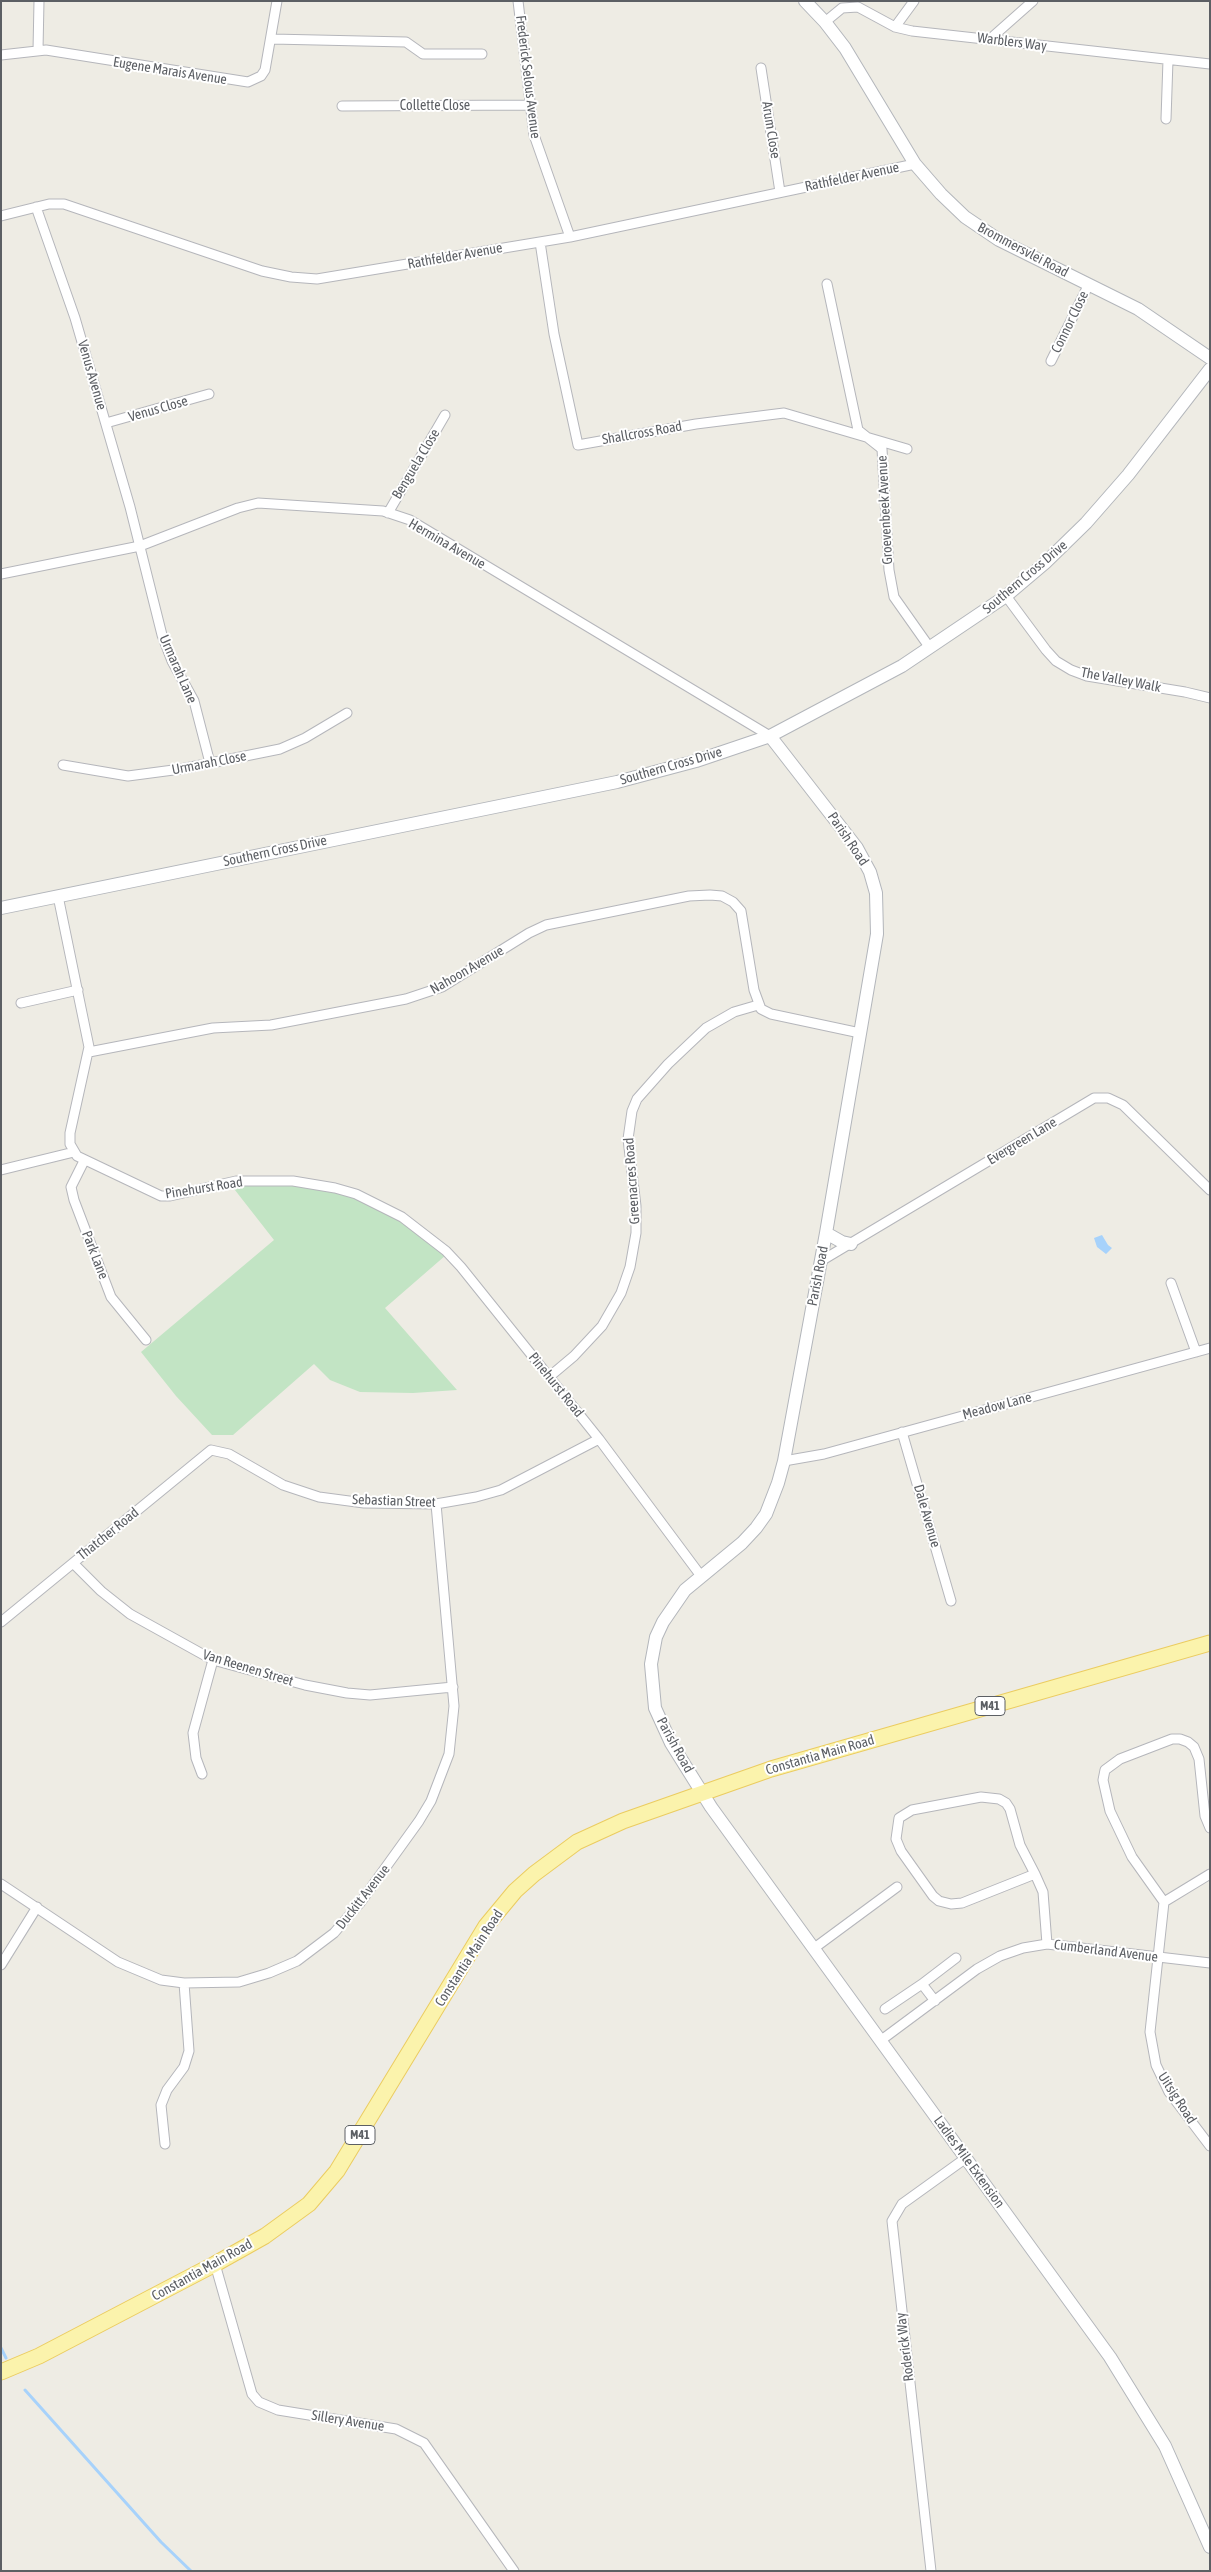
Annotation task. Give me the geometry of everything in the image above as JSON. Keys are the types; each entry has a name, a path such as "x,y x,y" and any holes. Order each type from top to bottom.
{"main road":[{"name":"Constantia Main Road","path":"1,2372 39,2356 215,2264 294,2216 337,2171 486,1926 515,1891 552,1858 577,1842 622,1821 771,1769 1210,1643"}],"street":[{"path":"38,50 39,1"},
{"name":"Eugene Marais Avenue","path":"1,55 38,50 243,83 253,81 265,70 272,39 277,1"},
{"name":"Frederick Selous Avenue","path":"518,1 534,135 542,163 570,237"},
{"name":"Brommersvlei Road","path":"805,1 825,22 850,55 915,164 941,194 979,229 1161,322 1210,358"},
{"path":"895,26 914,1"},
{"path":"990,39 1033,1"},
{"name":"Warblers Way","path":"825,22 842,8 849,6 858,7 895,26 912,31 1210,64"},
{"path":"272,39 406,42 423,54 482,54"},
{"path":"1166,119 1168,60"},
{"name":"Arum Close","path":"761,68 780,192"},
{"name":"Collette Close","path":"342,106 529,105"},
{"name":"Rathfelder Avenue","path":"1,216 57,203 71,205 262,271 291,277 317,278 352,274 570,237 915,164"},
{"name":"Venus Avenue","path":"36,207 75,318 140,546"},
{"name":"Shallcross Road","path":"540,242 554,334 578,445 696,424 784,413 907,449"},
{"name":"Groevenbeek Avenue","path":"827,284 858,430 882,449 892,591 894,597 930,648"},
{"name":"Connor Close","path":"1051,361 1089,284"},
{"name":"Southern Cross Drive","path":"1,908 617,782 696,760 770,736 894,670 1006,596 1045,563 1086,523 1128,475 1210,369"},
{"name":"Venus Close","path":"106,423 209,394"},
{"name":"Benguela Close","path":"388,513 445,415"},
{"name":"Hermina Avenue","path":"1,574 140,546 238,508 258,503 276,502 388,513 410,520 770,736"},
{"name":"Urmarah Lane","path":"140,546 162,636 172,661 194,701 210,763"},
{"name":"The Valley Walk","path":"1006,596 1046,650 1056,661 1071,670 1087,676 1185,692 1210,698"},
{"name":"Urmarah Close","path":"63,765 110,774 138,776 210,763 280,749 305,738 347,713"},
{"name":"Parish Road","path":"702,1792 662,1725 655,1708 650,1675 656,1637 678,1599 701,1576 742,1543 756,1528 772,1499 784,1461 826,1234 876,934 876,893 870,872 857,848 770,736"},
{"path":"1,1170 74,1152 70,1144 70,1133 89,1052 58,896"},
{"name":"Nahoon Avenue","path":"89,1052 213,1028 271,1025 406,999 442,986 529,933 546,925 689,896 722,896 733,902 741,911 758,1005"},
{"path":"21,1003 78,990"},
{"path":"758,1005 771,1014 860,1033"},
{"name":"Greenacres Road","path":"549,1377 574,1356 602,1326 621,1293 630,1267 636,1233 636,1206 628,1139 632,1111 637,1099 668,1064 706,1028 734,1012 758,1005"},
{"name":"Evergreen Lane","path":"821,1261 1094,1098 1108,1098 1123,1106 1210,1190"},
{"name":"Pinehurst Road","path":"74,1152 84,1161 160,1196 170,1196 236,1181 313,1184 356,1194 402,1217 446,1251 599,1439 701,1576"},
{"name":"Park Lane","path":"84,1161 71,1187 74,1200 111,1297 146,1340"},
{"path":"826,1234 851,1244"},
{"path":"1171,1283 1196,1352"},
{"name":"Meadow Lane","path":"784,1461 824,1454 1210,1348"},
{"name":"Dale Avenue","path":"902,1432 951,1601"},
{"name":"Sebastian Street","path":"216,1450 229,1454 283,1486 319,1497 364,1503 436,1504 476,1498 501,1490 599,1439"},
{"name":"Thatcher Road","path":"2,1619 207,1453 216,1450"},
{"name":"Duckitt Avenue","path":"1,1884 118,1962 161,1980 184,1983 239,1982 269,1973 297,1961 334,1933 374,1884 420,1821 431,1801 449,1754 453,1729 452,1687 436,1504"},
{"name":"Van Reenen Street","path":"73,1562 117,1605 169,1637 213,1660 305,1685 347,1693 370,1695 452,1687"},
{"path":"202,1774 196,1758 193,1733 194,1721 213,1660"},
{"path":"1210,1828 1205,1816 1199,1759 1194,1747 1188,1742 1172,1739 1120,1759 1105,1770 1102,1780 1110,1811 1132,1857 1164,1902 1210,1874"},
{"name":"Ladies Mile Extension","path":"702,1792 813,1949 1110,2357 1133,2392 1173,2462 1210,2547"},
{"path":"1035,1874 962,1903 951,1904 939,1901 933,1896 901,1851 896,1839 899,1818 912,1810 981,1797 999,1799 1010,1809 1020,1844 1035,1874 1046,1901 1047,1944"},
{"path":"813,1949 898,1887"},
{"name":"Uitsig Road","path":"1164,1902 1150,2032 1156,2066 1169,2092 1210,2146"},
{"path":"1,1965 37,1908"},
{"name":"Cumberland Avenue","path":"880,2041 977,1969 1000,1956 1023,1948 1047,1944 1210,1963"},
{"path":"886,2009 956,1958"},
{"path":"164,2144 161,2105 167,2090 184,2067 189,2051 184,1983"},
{"path":"922,1984 935,2001"},
{"name":"Roderick Way","path":"931,2571 892,2221 902,2204 966,2158"},
{"name":"Sillery Avenue","path":"215,2264 252,2394 259,2402 278,2410 396,2429 424,2442 514,2571"}],"green space":[{"path":"292,1184 332,1191 354,1198 400,1220 446,1255 385,1308 457,1390 413,1393 360,1392 330,1380 314,1364 233,1435 212,1435 176,1396 141,1352 274,1240 231,1185"}],"water":[{"path":"1102,1235 1112,1248 1106,1254 1097,1247 1094,1238"}],"waterway":[{"path":"1,2348 6,2358"},
{"path":"25,2390 161,2542 191,2571"}]}
